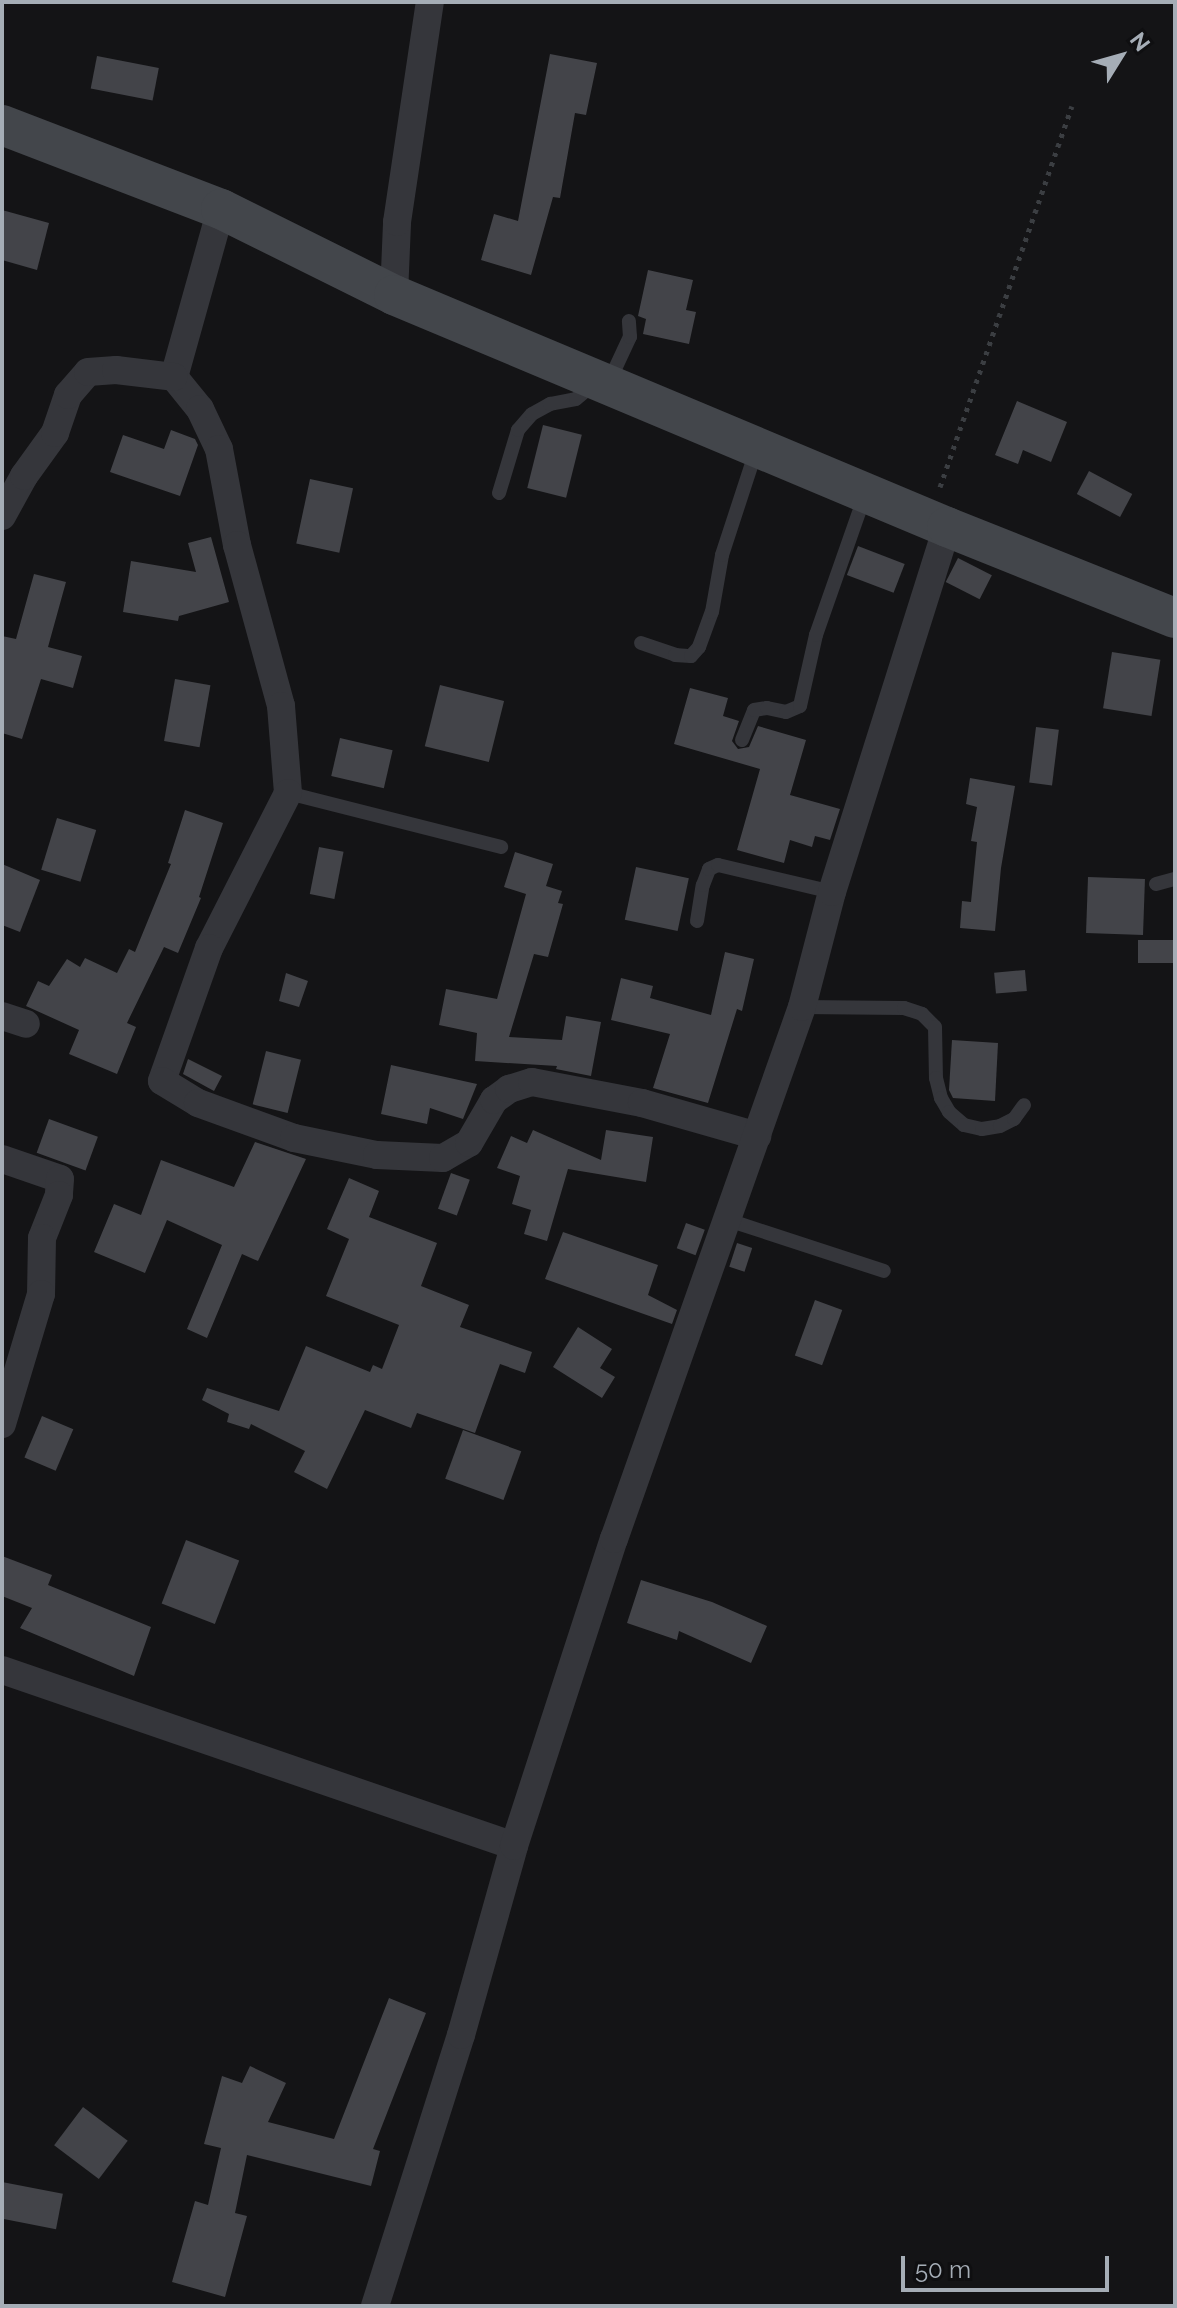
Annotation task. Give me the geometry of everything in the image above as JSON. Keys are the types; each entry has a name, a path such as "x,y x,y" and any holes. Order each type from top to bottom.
{"street":[{"path":"394,295 397,222 430,2"},
{"path":"2,125 221,209 394,295 938,523 1175,618"},
{"path":"174,377 221,209"},
{"path":"2,516 24,476 55,433 68,395 88,372 116,370 174,377 200,409 219,449 237,545 281,706 288,793 209,948 162,1081 198,1103 294,1138 377,1155 443,1158 469,1143 494,1100 509,1089 532,1082 642,1103 757,1136"},
{"path":"375,2306 461,2035 514,1846 614,1539 802,1007 938,523"},
{"path":"2,1159 60,1179 59,1195 42,1238 41,1294 2,1424"},
{"path":"2,1670 514,1846"}],"lane":[{"path":"499,493 518,430 532,414 550,404 576,399 605,384 630,337 629,321"},
{"path":"641,643 675,655 691,656 699,647 718,588 722,555 757,447"},
{"path":"742,740 754,710 767,708 786,712 800,706 816,635 867,491"},
{"path":"288,793 501,847"},
{"path":"697,921 709,869 718,865 832,892"},
{"path":"1156,884 1175,879"},
{"path":"802,1007 904,1008 922,1014 935,1027 936,1078 941,1098 949,1112 964,1125 982,1129 1000,1126 1014,1119 1024,1105"},
{"path":"725,1219 884,1271"}],"path":[{"path":"938,523 1072,106"}],"building":[{"path":"550,54 597,63 586,115 575,113 560,198 553,197 531,275 481,260 494,214 518,221"},
{"path":"97,56 159,68 153,100 91,88"},
{"path":"2,210 49,223 37,270 2,260"},
{"path":"648,270 693,280 686,310 696,312 689,344 643,334 646,319 638,316"},
{"path":"1017,401 1067,422 1051,462 1023,450 1018,464 995,455"},
{"path":"543,425 582,435 566,498 527,488"},
{"path":"171,430 195,439 198,445 180,496 110,472 123,435 164,449"},
{"path":"1089,471 1132,494 1120,517 1077,494"},
{"path":"310,479 353,488 339,553 296,544"},
{"path":"211,537 229,602 179,616 178,621 123,612 131,561 196,572 188,543"},
{"path":"858,546 905,564 894,593 847,575"},
{"path":"958,558 992,575 980,599 946,582"},
{"path":"34,574 66,582 48,647 82,656 73,688 41,679 22,739 2,733 2,636 16,639"},
{"path":"1112,652 1160,660 1151,716 1103,708"},
{"path":"175,679 210,685 200,747 164,741"},
{"path":"440,685 504,701 489,762 425,746"},
{"path":"690,688 728,698 723,716 739,721 732,741 738,749 749,747 758,726 806,740 790,795 840,809 830,840 815,836 812,847 790,840 784,863 737,850 760,769 674,744"},
{"path":"1036,727 1059,730 1052,785 1029,783"},
{"path":"340,738 393,750 384,788 331,776"},
{"path":"970,778 1015,786 1001,868 995,931 960,928 962,901 971,902 977,842 971,841 977,807 966,804"},
{"path":"185,810 223,823 201,898 178,953 164,947 127,1023 136,1027 117,1074 69,1054 79,1030 26,1006 38,981 49,986 67,959 80,967 85,958 117,973 129,949 135,952 171,864 168,863"},
{"path":"57,818 96,830 80,882 41,870"},
{"path":"319,847 344,852 334,899 310,894"},
{"path":"515,852 553,864 546,886 562,891 558,903 563,904 548,957 534,954 509,1037 562,1040 566,1016 601,1022 591,1076 556,1069 557,1066 475,1061 477,1033 439,1025 446,989 497,999 526,894 504,887"},
{"path":"2,864 40,880 20,932 2,925"},
{"path":"636,867 689,878 678,931 625,920"},
{"path":"1088,877 1145,879 1143,935 1086,933"},
{"path":"1138,940 1175,940 1175,963 1138,963"},
{"path":"725,952 754,959 742,1011 737,1009 708,1103 653,1088 670,1034 611,1020 621,978 653,986 650,998 711,1015"},
{"path":"1025,970 1027,991 996,994 994,973"},
{"path":"286,973 308,981 299,1007 279,1001"},
{"path":"952,1040 998,1043 995,1101 953,1098 949,1090"},
{"path":"266,1051 301,1060 288,1113 253,1104"},
{"path":"188,1059 222,1076 214,1091 183,1074"},
{"path":"391,1065 477,1084 463,1119 430,1108 427,1124 381,1114"},
{"path":"49,1119 98,1137 86,1171 37,1153"},
{"path":"533,1130 601,1160 606,1130 653,1137 646,1182 568,1169 547,1241 524,1234 531,1210 512,1204 520,1176 497,1168 511,1136 527,1143"},
{"path":"255,1142 306,1159 258,1261 242,1254 207,1338 187,1329 222,1245 167,1220 145,1273 94,1252 114,1204 141,1215 161,1160 234,1187"},
{"path":"451,1173 470,1180 457,1216 438,1209"},
{"path":"349,1178 379,1191 369,1217 437,1243 421,1286 469,1305 460,1327 532,1352 525,1373 500,1364 475,1433 417,1413 411,1428 365,1410 327,1489 294,1472 305,1451 251,1424 249,1429 227,1422 229,1414 202,1400 207,1388 279,1411 306,1346 370,1372 373,1365 382,1369 399,1325 326,1296 349,1239 327,1229"},
{"path":"686,1223 705,1230 696,1255 677,1248"},
{"path":"563,1232 658,1265 648,1295 677,1310 672,1324 545,1279"},
{"path":"737,1243 752,1248 744,1272 729,1267"},
{"path":"815,1300 842,1310 822,1365 795,1355"},
{"path":"578,1327 612,1349 600,1368 615,1377 602,1398 553,1367"},
{"path":"42,1416 73,1429 56,1471 24,1457"},
{"path":"463,1430 521,1451 503,1500 445,1479"},
{"path":"186,1540 239,1560 215,1624 162,1603"},
{"path":"2,1556 52,1575 48,1585 151,1627 134,1676 20,1628 32,1608 2,1596"},
{"path":"641,1580 712,1602 767,1626 751,1663 679,1631 677,1640 627,1623"},
{"path":"389,1998 426,2013 373,2149 380,2151 371,2186 247,2155 235,2213 247,2216 225,2297 172,2282 195,2201 208,2205 221,2148 204,2144 222,2076 242,2083 250,2066 286,2083 268,2122 334,2139"},
{"path":"83,2107 128,2141 99,2179 54,2145"},
{"path":"2,2182 63,2194 56,2229 2,2219"}]}
